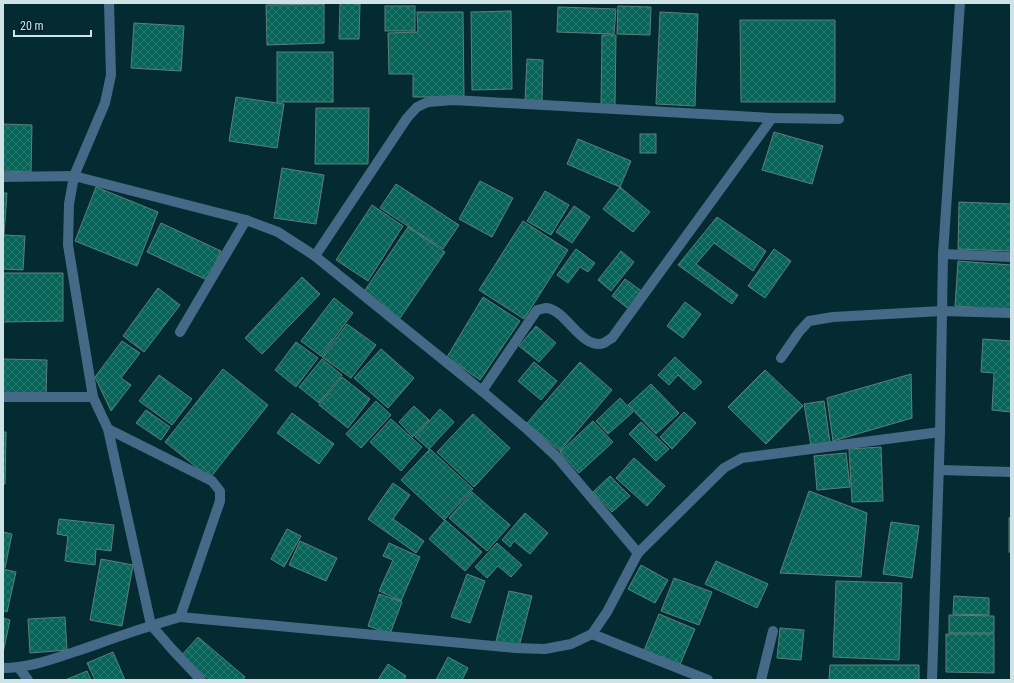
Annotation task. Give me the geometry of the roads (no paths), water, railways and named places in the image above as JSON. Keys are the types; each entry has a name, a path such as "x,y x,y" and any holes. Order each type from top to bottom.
{"street":[{"path":"108,3 111,75 105,103 74,176 69,204 68,245 93,397 108,429 151,625 201,680"},
{"path":"932,680 940,432 943,254 960,3"},
{"path":"315,256 407,118 417,107 428,102 453,100 772,118 839,120"},
{"path":"482,391 537,310 547,308 558,313 584,338 593,342 603,343 612,338 772,118"},
{"path":"3,177 74,176 246,220 278,232 315,256 482,391 557,457 638,553"},
{"path":"180,332 246,220"},
{"path":"943,254 1011,257"},
{"path":"781,358 808,321 832,317 942,311 1011,313"},
{"path":"3,397 93,397"},
{"path":"108,429 212,481 220,490 220,501 180,617"},
{"path":"3,668 19,668 56,658 151,625 180,617 515,648 545,649 570,644 592,634 607,612 638,553 724,468 742,458 940,432"},
{"path":"939,470 1011,472"},
{"path":"761,680 773,631"},
{"path":"592,634 708,680"},
{"path":"19,668 28,680"}]}
